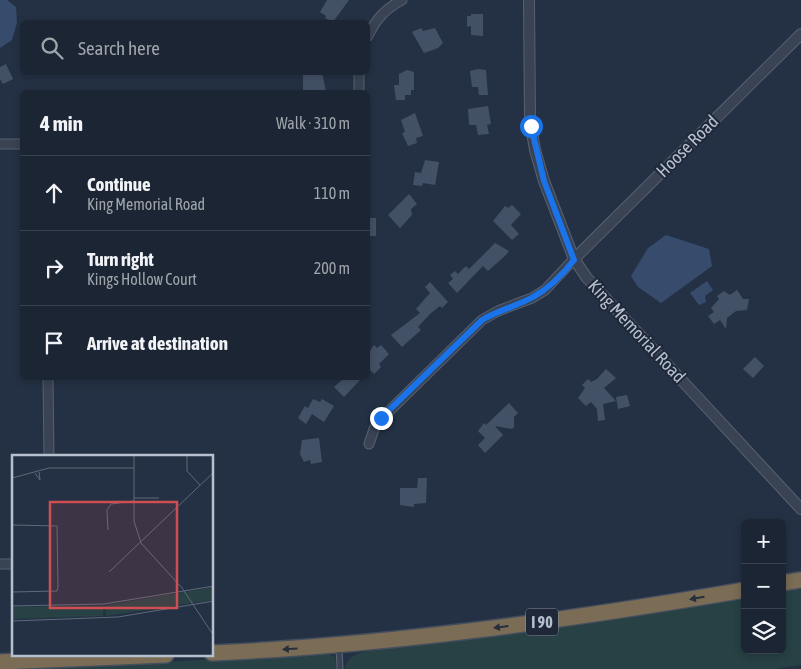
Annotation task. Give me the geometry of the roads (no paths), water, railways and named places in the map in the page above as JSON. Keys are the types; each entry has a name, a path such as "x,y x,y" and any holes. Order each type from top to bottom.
{"highway":[{"path":"786,582 801,580"},
{"name":"I 90","path":"214,653 338,646 592,616 741,591"},
{"path":"0,662 142,656"}],"street":[{"path":"370,32 374,23 385,11 402,0"},
{"name":"King Memorial Road","path":"529,0 530,120 535,150 544,181 574,260 587,278 801,509"},
{"name":"Hoose Road","path":"574,260 801,34"},
{"path":"359,75 359,90"},
{"path":"0,144 20,144"},
{"path":"369,444 374,429 381,418 471,329 498,311 532,298 545,290 574,260"},
{"path":"48,380 49,455"}],"lane":[{"path":"338,646 340,669"}],"water":[{"path":"0,0 7,0 16,7 17,23 12,40 0,48"},
{"path":"666,235 709,249 712,266 661,303 638,287 631,276 648,248"},
{"path":"707,281 713,290 705,296 706,302 699,305 690,293"}]}
